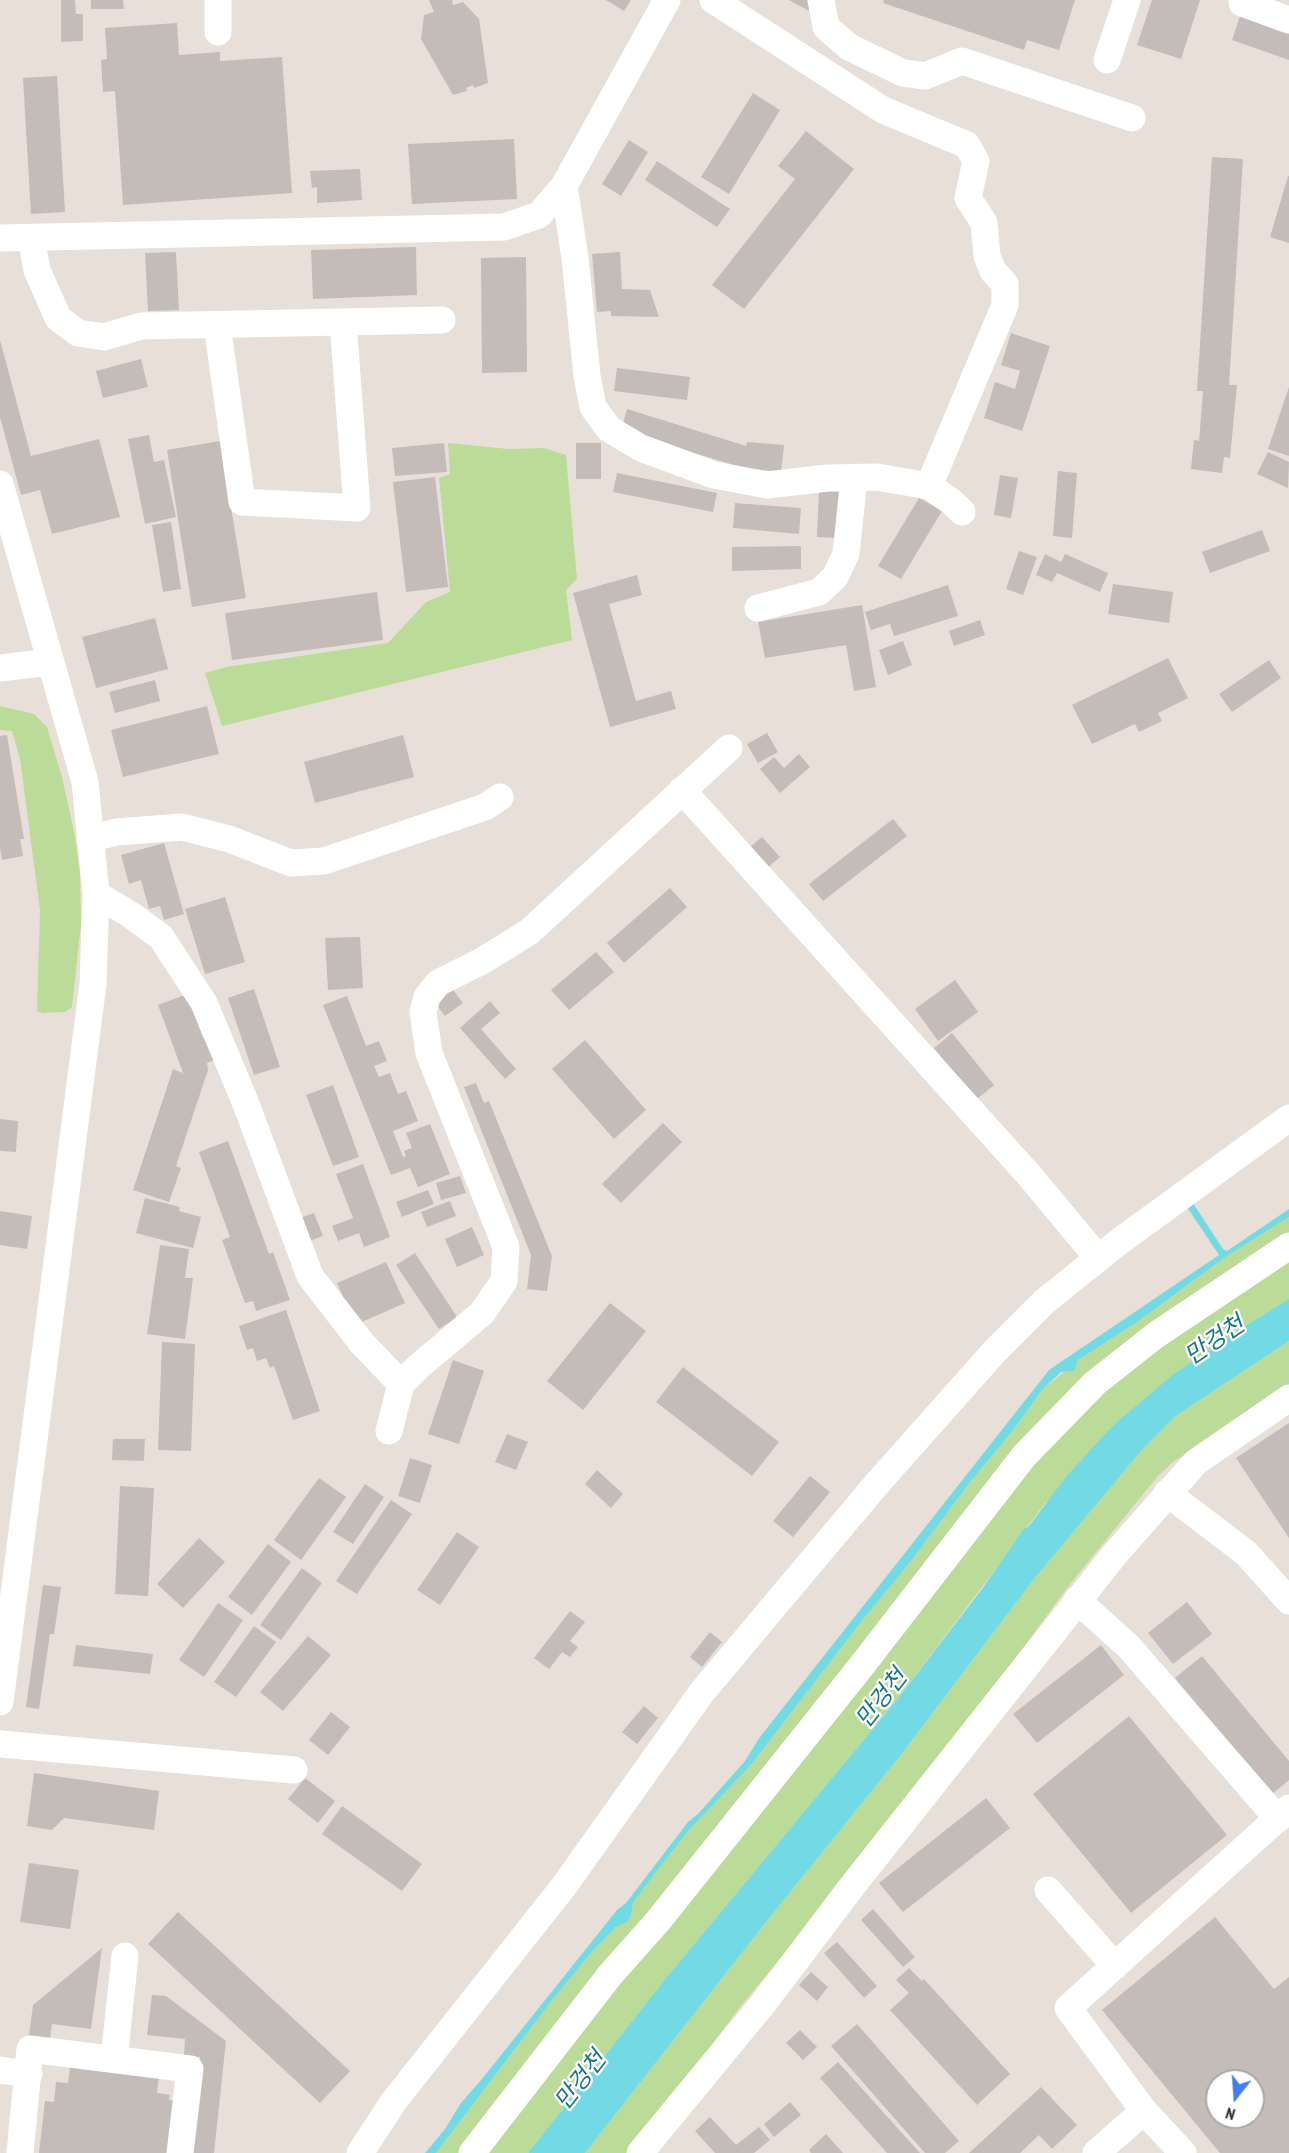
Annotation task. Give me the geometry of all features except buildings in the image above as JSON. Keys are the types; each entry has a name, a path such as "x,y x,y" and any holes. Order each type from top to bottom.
{"street":[{"path":"218,0 218,32"},
{"path":"0,238 504,227 539,215 564,186 667,0"},
{"path":"713,0 883,110 967,146 976,161 968,198 984,223 987,256 993,271 1005,284 1005,305 929,486"},
{"path":"820,0 826,27 849,47 903,73 925,76 962,61 1132,118"},
{"path":"1107,60 1126,0"},
{"path":"1242,3 1289,20"},
{"path":"564,186 575,258 587,376 593,407 609,429 641,448 714,475 767,485 810,480 877,477 929,486 962,512"},
{"path":"31,238 37,270 58,318 78,333 104,337 141,327 442,320"},
{"path":"217,325 242,502 357,508 343,322"},
{"path":"758,608 819,592 835,577 846,554 854,478"},
{"path":"0,484 85,782 96,894 93,984 0,1702"},
{"path":"0,668 50,662"},
{"path":"389,1431 401,1384 482,1313 504,1281 506,1247 429,1053 423,1012 427,997 438,983 483,961 530,932 729,748"},
{"path":"682,790 1029,1175 1098,1258"},
{"path":"90,839 116,832 182,827 229,839 291,862 324,861 484,807 500,797"},
{"path":"96,894 161,937 204,1003 246,1104 310,1276 361,1342 401,1384"},
{"path":"360,2153 394,2101 564,1886 702,1692 875,1486 994,1352 1045,1301 1098,1258 1289,1118"},
{"path":"472,2153 610,1975 658,1922 1024,1456 1095,1383 1156,1335 1289,1246"},
{"path":"640,2153 762,2005 853,1885 1077,1600 1167,1493 1196,1462 1289,1398"},
{"path":"1167,1493 1246,1553 1289,1601"},
{"path":"1077,1600 1129,1647 1284,1814 1068,2008 1144,2111 1183,2153"},
{"path":"0,1744 294,1770"},
{"path":"1048,1890 1115,1966"},
{"path":"114,2059 125,1956"},
{"path":"20,2153 30,2049 190,2068 180,2153"},
{"path":"0,2070 29,2074"},
{"path":"1096,2153 1144,2111"}],"green space":[{"path":"448,443 509,449 544,448 566,455 577,579 566,590 572,640 222,726 205,673 226,667 388,643 426,602 450,592 439,478 450,474"},
{"path":"0,706 34,714 47,727 62,777 75,836 80,874 81,924 72,1007 65,1012 37,1011 40,910 20,759 12,731 0,730"},
{"path":"1289,1217 1289,1243 1093,1380 467,2153 436,2153 553,1999 616,1927 627,1922 631,1916 633,1903 688,1831 751,1765 971,1481 1015,1428 1042,1390 1078,1360 1136,1323 1227,1256"},
{"path":"1289,1251 1289,1299 1200,1356 1138,1404 1043,1506 896,1701 666,1978 528,2153 476,2153 1097,1384"},
{"path":"1289,1341 1289,1386 1202,1445 1174,1461 1157,1477 1067,1588 969,1722 736,2012 668,2106 629,2153 585,2153 900,1756 1034,1579 1141,1451 1177,1415"}],"water":[{"path":"1191,1200 1223,1249 1227,1251 1289,1209 1289,1217 1227,1256 1136,1323 1078,1360 1074,1371 1061,1372 1042,1390 1015,1428 971,1481 751,1765 688,1831 633,1903 631,1916 627,1922 616,1927 553,1999 436,2153 425,2153 445,2129 461,2103 617,1910 626,1903 688,1822 698,1814 745,1761 760,1737 1049,1370 1219,1255 1185,1204"},
{"path":"1289,1299 1289,1341 1177,1415 1141,1451 1034,1579 900,1756 585,2153 528,2153 666,1978 896,1701 982,1589 1023,1530 1029,1526 1066,1477 1118,1421 1174,1374"}],"water label":[{"name":"만겅천","path":"1215,1341"},
{"name":"만겅천","path":"882,1699"},
{"name":"만겅천","path":"581,2081"}]}
